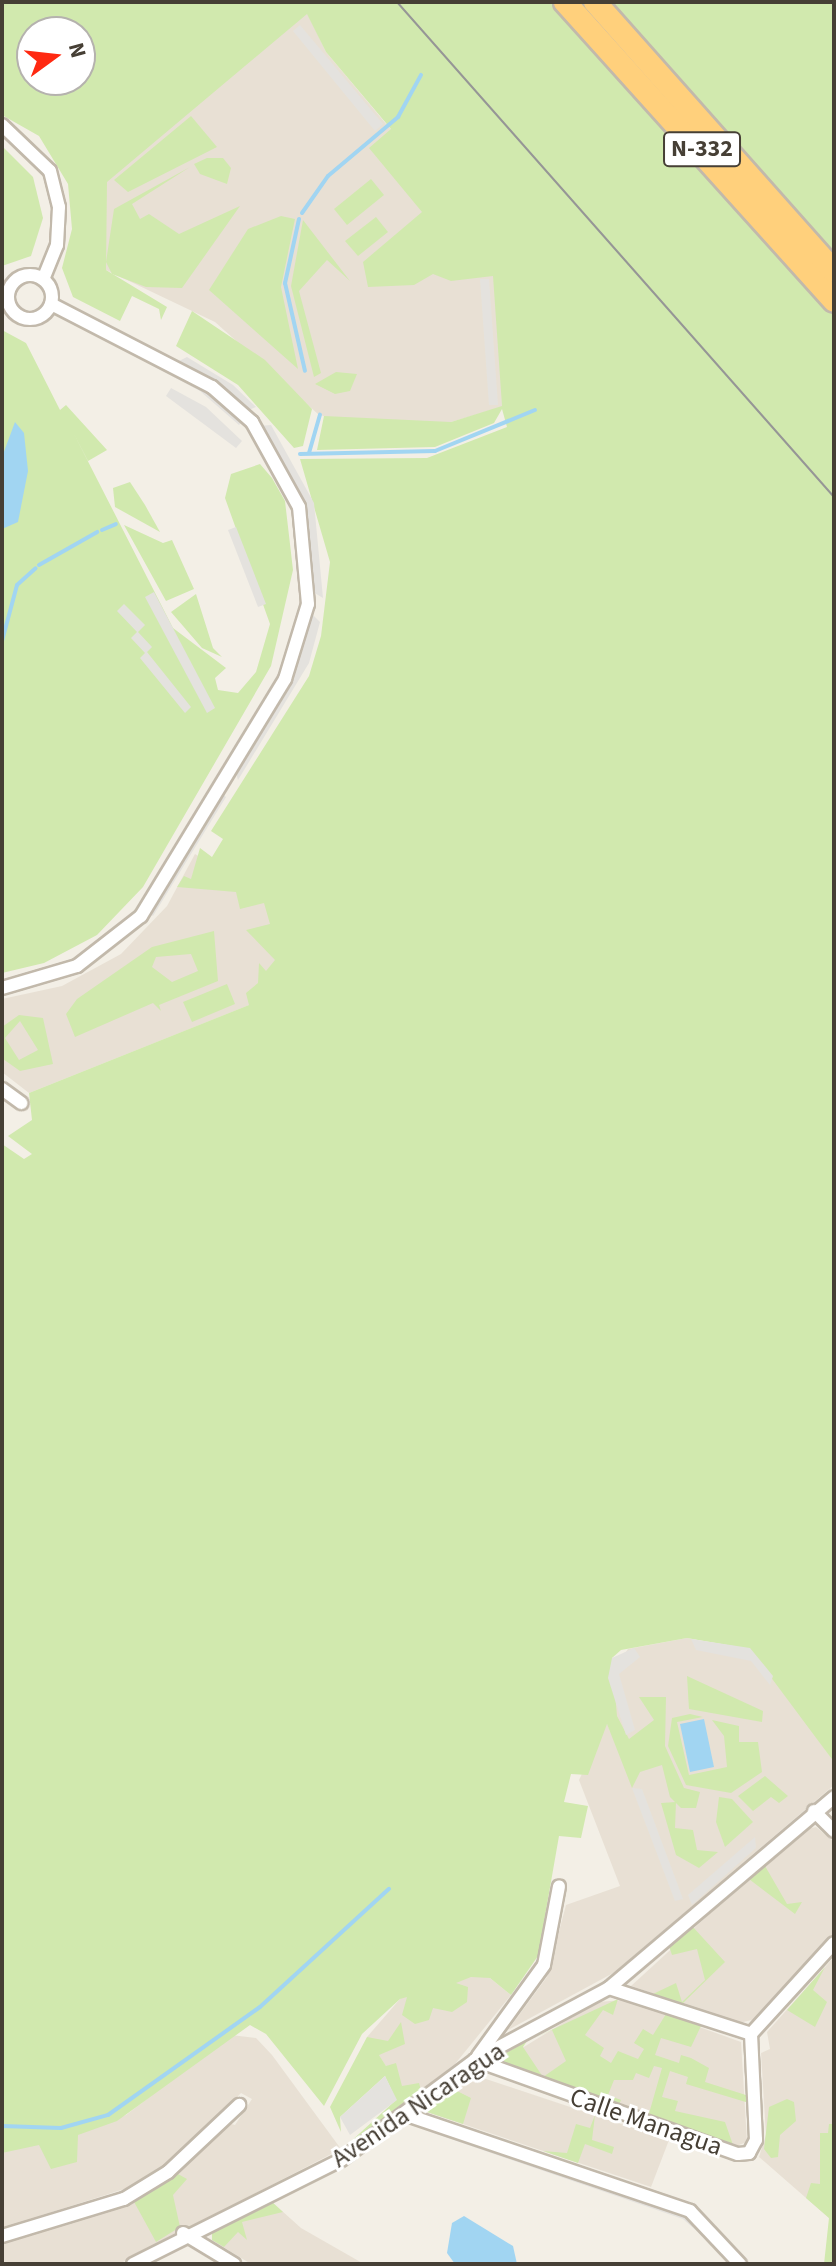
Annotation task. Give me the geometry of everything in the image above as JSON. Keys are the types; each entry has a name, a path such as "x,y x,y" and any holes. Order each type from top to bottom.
{"highway":[{"name":"N-332","path":"565,2 834,301"},
{"name":"N-332","path":"595,2 834,271"}],"street":[{"path":"2,125 50,171 59,207 57,245 43,279 51,304 212,387 252,422 299,507 308,604 285,679 141,916 77,966 2,988"},
{"path":"43,279 29,275 7,284 11,307 21,317 36,318 51,304"},
{"path":"2,1089 21,1103"},
{"name":"Avenida Nicaragua","path":"133,2264 183,2233 341,2160 475,2060 609,1988 834,1797"},
{"path":"814,1811 834,1831"},
{"path":"475,2060 544,1965 559,1886"},
{"path":"609,1988 751,2034 834,1943"},
{"name":"Calle Managua","path":"475,2060 741,2154 756,2140 751,2034"},
{"path":"2,2236 124,2199 168,2172 239,2105"},
{"path":"404,2114 690,2211 740,2264"},
{"path":"183,2233 234,2264"}],"shaded area":[{"path":"302,2 326,52 387,125 500,237 502,407 451,422 339,422 318,414 215,322 106,270 105,249 28,96 96,96 96,74"},
{"path":"300,25 383,124 375,131 293,31"},
{"path":"480,279 489,279 498,405 489,405"},
{"path":"99,337 215,395 243,421 239,425 200,391"},
{"path":"187,357 233,385 256,407 246,411 175,363"},
{"path":"171,388 206,407 242,441 236,448 166,396"},
{"path":"271,425 314,503 323,598 313,592 302,502 258,426"},
{"path":"236,527 266,604 258,607 228,530"},
{"path":"154,592 215,708 207,713 145,597"},
{"path":"124,604 145,625 138,632 152,647 147,652 191,707 185,713 140,658 145,653 131,638 137,632 117,611"},
{"path":"311,613 320,622 309,663 238,780 235,770 300,655"},
{"path":"221,793 226,797 153,916 149,913"},
{"path":"195,854 294,915 312,980 29,1093 2,1072 2,999 62,986 121,954 167,906"},
{"path":"687,1638 758,1655 834,1762 834,1785 615,1972 508,2030 547,1977 566,1905 620,1886 579,1780 607,1723 610,1731 608,1678 628,1649"},
{"path":"691,1639 750,1648 773,1676 770,1685 751,1661 696,1650"},
{"path":"634,1648 640,1657 619,1674 635,1730 626,1735 608,1678 612,1658"},
{"path":"632,1788 642,1789 683,1899 675,1901"},
{"path":"816,1827 834,1842 834,1934 760,2018 739,2023 631,1986 800,1831"},
{"path":"755,1837 756,1848 692,1905 688,1895"},
{"path":"834,1957 834,2200 829,2218 759,2157 766,2135 761,2053 770,2049 767,2032"},
{"path":"450,1966 490,1978 511,1995 455,2064 408,2100 367,2037 400,1999"},
{"path":"624,2000 741,2042 747,2142 736,2146 501,2061 597,2002"},
{"path":"231,2035 256,2038 341,2149 119,2264 2,2264 2,2240 133,2203 223,2122 235,2125 252,2099 241,2093 178,2158 140,2184 2,2228 2,2153 126,2115"},
{"path":"385,2076 397,2100 350,2135 340,2117"},
{"path":"477,2076 669,2140 651,2187 421,2110"},
{"path":"416,2127 685,2216 694,2221 734,2264 683,2219"},
{"path":"272,2202 301,2228 364,2264 251,2264 212,2240"}],"green space":[{"path":"2,2 834,2 834,1762 750,1649 687,1638 621,1650 612,1658 617,1716 629,1739 654,1720 639,1697 666,1697 665,1746 684,1788 700,1792 696,1808 681,1808 670,1797 662,1765 640,1772 632,1788 607,1724 588,1775 571,1774 564,1802 588,1806 581,1838 559,1836 538,1956 511,1995 490,1978 471,1977 456,1983 468,1987 467,2002 452,2012 433,2008 429,2020 415,2024 402,2015 407,1997 400,1999 362,2034 324,2106 266,2034 250,2025 117,2121 78,2135 77,2162 51,2169 39,2145 2,2153 2,1144 24,1159 32,1154 8,1136 32,1120 29,1093 249,1005 246,993 258,983 259,963 266,971 275,960 246,930 270,924 264,903 240,909 236,892 177,887 184,876 191,879 200,848 212,857 223,839 211,831 309,676 321,636 330,562 300,459 427,458 507,427 502,409 494,423 435,447 317,450 324,416 451,422 502,406 493,276 451,281 433,274 414,285 368,287 363,262 422,212 369,148 391,129 326,52 307,14 107,182 106,270 167,307 161,320 159,309 132,296 120,321 73,297 62,268 72,229 68,184 39,136 2,115"},
{"path":"191,116 217,147 128,192 114,180"},
{"path":"2,146 33,177 43,218 31,256 2,266"},
{"path":"207,158 223,158 231,168 227,184 200,174 194,164"},
{"path":"190,167 132,204 140,219 149,214 179,234 240,206 182,288 146,287 112,274 106,262 114,209"},
{"path":"371,179 384,195 347,225 334,209"},
{"path":"281,216 295,219 281,287 298,369 209,290 248,229"},
{"path":"376,217 388,232 358,256 345,241"},
{"path":"303,220 350,281 327,260 299,291 321,373 314,377 291,286"},
{"path":"192,311 265,360 312,409 303,446 294,448 238,385 176,346"},
{"path":"2,330 26,343 60,410 66,405 107,450 88,461 73,432 173,628 226,668 215,678 218,690 238,693 256,672 270,624 225,498 231,474 260,464 272,478 285,501 293,570 271,666 143,887 97,935 44,963 2,973"},
{"path":"336,372 357,374 350,391 335,394 315,384"},
{"path":"130,482 160,532 115,507 113,488"},
{"path":"124,525 163,543 172,540 194,589 166,601"},
{"path":"196,594 213,648 222,657 202,648 171,612"},
{"path":"214,931 218,981 159,1005 161,1011 153,1003 75,1037 66,1014 77,999 152,947","holes":["191,954 198,971 172,982 152,967 156,957"]},
{"path":"227,984 235,1004 192,1022 183,1002"},
{"path":"19,1015 43,1018 53,1064 20,1071 3,1059 2,1027","holes":["20,1021 38,1050 19,1060 5,1038"]},
{"path":"687,1676 763,1711 762,1722 689,1709"},
{"path":"690,1714 703,1717 677,1722 689,1775 727,1767 724,1736 712,1720 739,1726 739,1742 758,1742 762,1772 731,1793 686,1785 668,1746 672,1718"},
{"path":"765,1776 788,1796 779,1803 771,1797 753,1811 738,1796"},
{"path":"719,1797 732,1799 753,1822 725,1847 716,1822"},
{"path":"676,1802 675,1828 693,1830 697,1850 718,1852 699,1868 676,1855 661,1803"},
{"path":"761,1859 787,1904 802,1902 795,1914 745,1876"},
{"path":"692,1926 725,1962 682,2004 653,1994 676,1983 682,2002 705,1980 697,1949 672,1955 669,1946"},
{"path":"825,1967 813,1990 827,2002 815,2027 787,2010"},
{"path":"618,1999 613,2015 603,2010 585,2035 604,2048 600,2056 611,2063 618,2051 638,2059 644,2049 634,2043 643,2029 653,2035 666,2014 701,2026 691,2047 661,2038 655,2055 679,2063 681,2055 691,2058 709,2068 705,2082 749,2096 749,2103 686,2084 688,2077 670,2071 662,2097 678,2101 675,2111 725,2122 733,2145 648,2117 662,2068 654,2066 649,2078 636,2073 633,2080 614,2080 608,2095 621,2100 618,2107 503,2065 506,2053 527,2041 523,2047 543,2077 566,2061 552,2030 532,2039"},
{"path":"401,2022 405,2044 379,2055 386,2066 396,2063 402,2086 419,2083 421,2090 348,2144 396,2100 385,2076 340,2117 341,2132 330,2107 367,2037 388,2041"},
{"path":"451,2088 471,2098 463,2124 421,2110"},
{"path":"787,2099 794,2102 796,2121 780,2135 778,2157 771,2158 764,2149 769,2107"},
{"path":"595,2115 592,2140 614,2147 612,2154 585,2144 578,2163 543,2151 567,2153 576,2124 590,2128"},
{"path":"829,2124 834,2124 834,2264 824,2264 829,2218 806,2198 811,2183 820,2184 820,2133 828,2133"},
{"path":"183,2163 178,2174 187,2179 173,2195 180,2227 156,2242 133,2200"},
{"path":"272,2202 283,2212 242,2222 247,2240 238,2232 224,2247 212,2240 212,2230"}],"water":[{"path":"15,422 24,433 28,471 18,522 2,529 2,457"},
{"path":"704,1719 714,1767 690,1772 680,1724"},
{"path":"464,2216 513,2246 517,2264 455,2264 447,2253 452,2223"}],"waterway":[{"path":"302,213 328,176 398,117 421,75"},
{"path":"299,219 285,283 305,371"},
{"path":"300,454 435,451 535,410"},
{"path":"309,453 320,415"},
{"path":"102,530 116,524"},
{"path":"39,565 97,532"},
{"path":"2,641 17,585 36,568"},
{"path":"2,2126 61,2128 108,2115 260,2007 389,1889"}],"tram line":[{"path":"397,2 834,497"}]}
